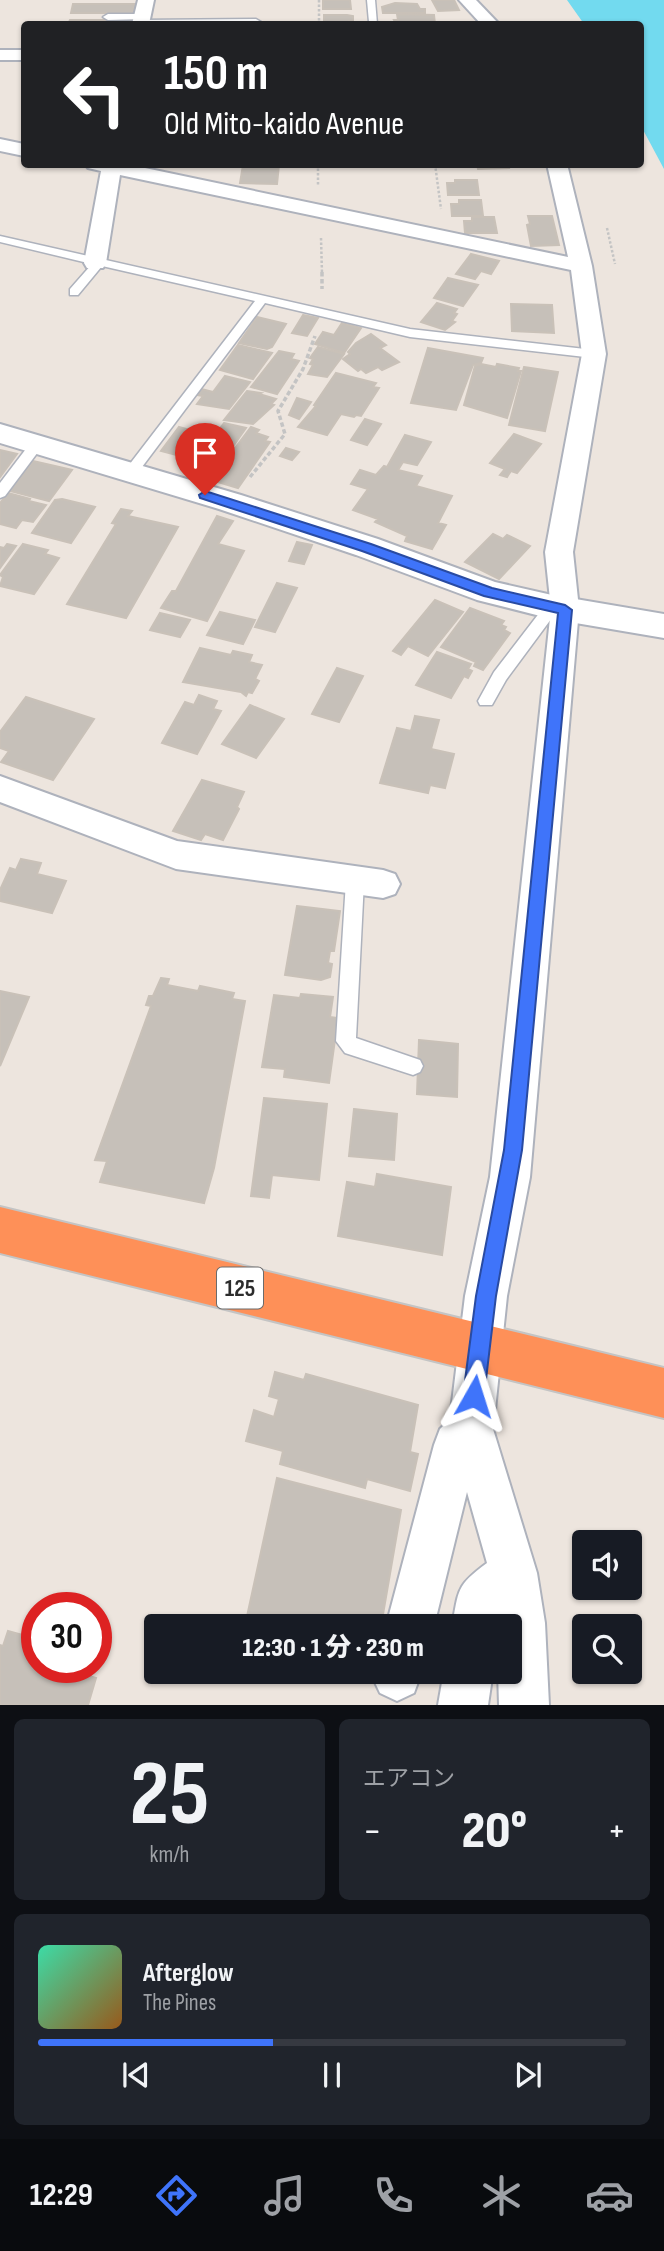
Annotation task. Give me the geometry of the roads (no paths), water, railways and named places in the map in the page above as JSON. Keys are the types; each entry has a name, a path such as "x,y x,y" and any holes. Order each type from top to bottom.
{"highway":[{"name":"125","path":"0,1230 664,1393"}],"street":[{"path":"467,0 487,21"},
{"path":"0,55 21,55"},
{"path":"0,145 21,149"},
{"path":"96,263 106,168"},
{"path":"116,168 580,266"},
{"path":"524,1705 521,1623 513,1573 471,1429 479,1346 514,1137 568,610 559,552 594,354 580,266 558,168"},
{"path":"0,433 230,502 367,547 489,592 568,610 664,626"},
{"path":"0,789 176,855 369,883"},
{"path":"413,1614 456,1445 471,1429"},
{"path":"478,1614 481,1597 513,1573"},
{"path":"463,1705 467,1684"}],"lane":[{"path":"371,0 374,21"},
{"path":"108,17 256,20"},
{"path":"0,239 261,301 410,333 594,354"},
{"path":"74,292 96,263"},
{"path":"131,472 261,301"},
{"path":"0,492 37,444"},
{"path":"486,701 500,676 568,610"},
{"path":"369,883 346,1041 352,1047 413,1066"}],"water":[{"path":"567,0 664,0 664,169 644,132 644,21 582,21"}]}
